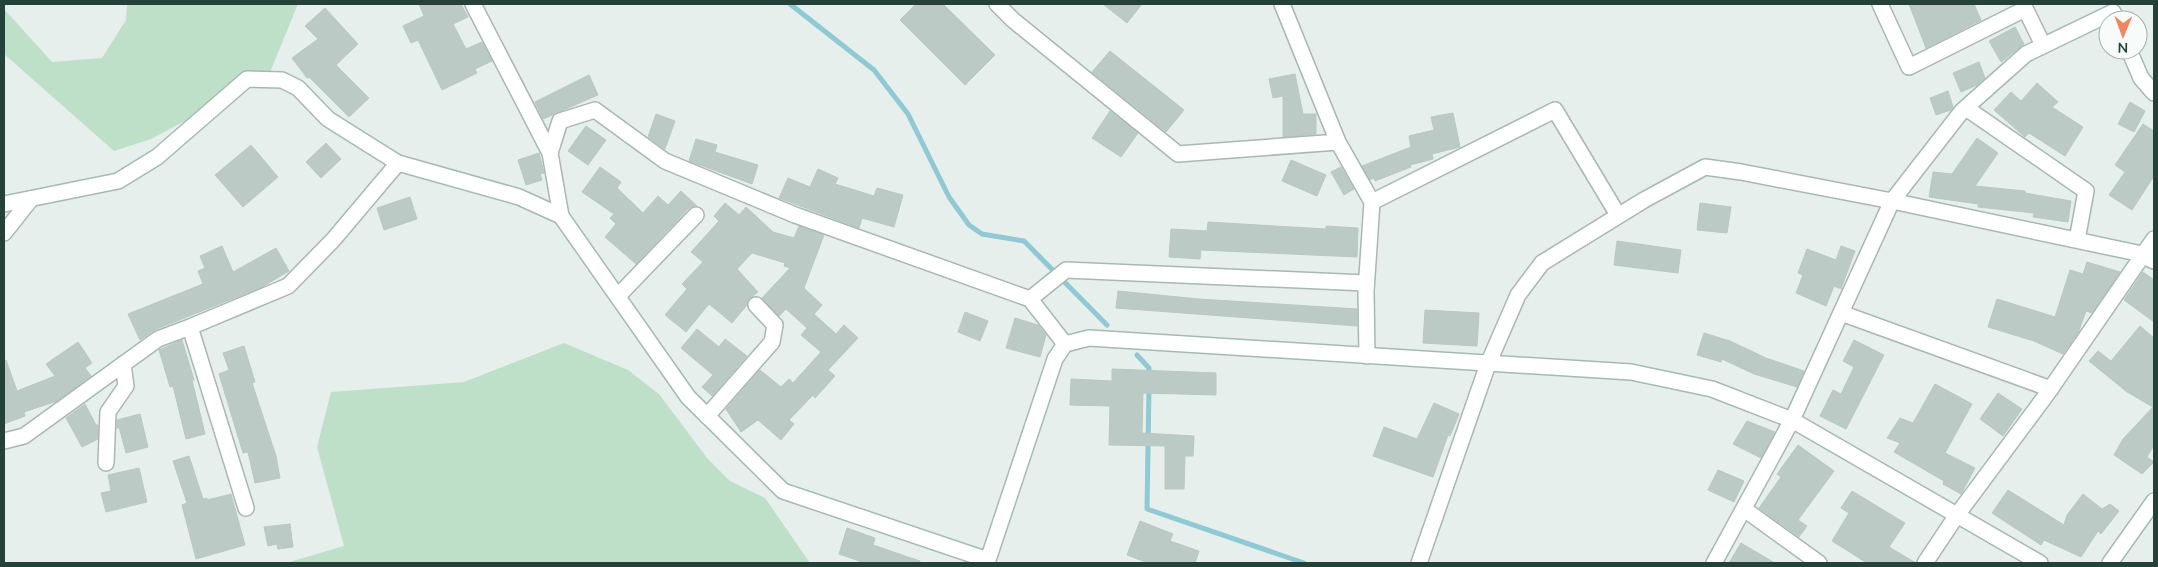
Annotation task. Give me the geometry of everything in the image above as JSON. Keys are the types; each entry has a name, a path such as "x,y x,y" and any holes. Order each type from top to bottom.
{"street":[{"path":"472,4 550,153 561,216 688,397 783,491 987,562 1055,359 1065,344 1089,338 1631,372 1712,389 1792,420 2040,563"},
{"path":"996,4 1013,20 1178,154 1338,142"},
{"path":"1282,4 1338,142 1372,202 1366,283 1367,356"},
{"path":"1880,4 1909,67 2024,6 2043,45"},
{"path":"1714,563 1792,420 1892,201 1966,108 2026,54 2098,19"},
{"path":"2133,60 2141,78 2154,93"},
{"path":"4,204 118,180 156,157 247,79 282,80 298,88 328,119 398,163 519,197 561,216"},
{"path":"1966,108 2086,191 2077,240"},
{"path":"550,153 560,121 595,110 665,161 795,215 1030,299 1065,344"},
{"path":"1372,202 1555,110 1618,216"},
{"path":"4,441 24,436 158,338 190,327 288,286 333,240 398,163"},
{"path":"1419,563 1488,364 1518,295 1542,263 1644,200 1705,167 1741,172 1892,201 2137,253 2149,258"},
{"path":"4,233 31,199"},
{"path":"618,296 696,215"},
{"path":"1925,563 1957,515 2149,258 2154,239"},
{"path":"1030,299 1066,270 1366,283"},
{"path":"707,416 772,342 775,325 756,304"},
{"path":"1841,313 2051,388"},
{"path":"190,327 246,508"},
{"path":"106,463 108,412 126,386 123,364"},
{"path":"2110,563 2154,502"},
{"path":"1744,509 1819,563"}],"green space":[{"path":"127,4 298,4 268,77 151,139 114,151 4,54 4,9 52,62 102,58 126,20"},
{"path":"564,343 628,370 659,394 707,458 730,481 765,498 810,563 286,563 344,546 317,447 331,392 464,382"}],"building":[{"path":"419,4 461,4 468,17 453,24 466,49 482,42 492,61 475,69 477,73 442,90 418,40 411,43 403,26 424,16"},
{"path":"916,4 943,4 995,55 965,85 900,20"},
{"path":"1103,4 1142,4 1127,23"},
{"path":"1909,4 1974,4 1981,20 1926,48"},
{"path":"325,8 358,44 336,65 369,98 349,117 309,77 307,78 292,58 318,39 305,26"},
{"path":"2015,27 2024,44 2001,62 1989,41"},
{"path":"1110,51 1184,110 1166,132 1092,72"},
{"path":"1979,62 1985,78 1977,85 1961,92 1953,73"},
{"path":"1295,74 1303,114 1316,114 1316,134 1283,137 1283,96 1273,98 1269,79"},
{"path":"589,75 598,95 543,119 535,102"},
{"path":"2037,83 2058,102 2052,107 2083,127 2065,156 2029,133 2025,137 1994,110 2011,92 2021,101"},
{"path":"1948,91 1953,107 1951,110 1936,115 1930,98"},
{"path":"2130,102 2145,111 2134,132 2118,124"},
{"path":"1110,111 1138,133 1121,157 1092,138"},
{"path":"1453,113 1460,147 1432,154 1433,159 1410,165 1411,167 1375,181 1374,178 1370,180 1362,166 1411,147 1409,136 1434,130 1431,117"},
{"path":"656,114 675,121 665,149 648,137"},
{"path":"2143,124 2154,131 2154,176 2132,210 2109,195 2125,172 2115,165"},
{"path":"586,126 606,140 588,165 568,151"},
{"path":"1977,138 1998,153 1975,186 2025,191 2025,193 2071,201 2068,222 2033,217 2034,213 1978,207 1978,204 1929,197 1933,172 1952,174"},
{"path":"696,139 717,145 715,152 758,165 752,184 689,161"},
{"path":"326,143 341,159 321,178 306,162"},
{"path":"251,145 278,177 243,207 215,175"},
{"path":"539,153 544,173 540,174 542,180 526,185 518,160"},
{"path":"1291,160 1326,175 1317,196 1282,181"},
{"path":"600,167 621,182 617,188 643,213 658,196 668,205 681,191 697,206 689,208 636,264 605,237 616,224 610,218 614,214 582,192"},
{"path":"1341,167 1354,189 1344,195 1331,172"},
{"path":"818,169 838,178 835,184 874,196 877,188 903,195 894,227 862,218 859,228 779,198 788,178 810,187"},
{"path":"410,197 417,219 384,230 377,208"},
{"path":"725,203 739,215 746,207 773,232 794,238 799,226 824,235 804,288 822,305 814,314 836,334 844,325 858,338 828,370 835,376 815,398 813,395 789,420 794,424 781,440 758,420 741,432 726,409 760,370 781,387 789,379 793,383 821,352 801,335 807,328 786,309 779,316 762,298 790,268 784,266 785,263 752,253 737,269 758,292 749,299 747,305 732,323 709,304 686,332 665,315 687,289 682,284 703,262 691,252 719,221 714,216"},
{"path":"1700,203 1731,207 1727,233 1697,230"},
{"path":"1208,222 1326,229 1326,226 1358,228 1357,257 1201,250 1200,259 1169,257 1171,229 1207,231"},
{"path":"1617,241 1681,250 1678,273 1614,265"},
{"path":"222,246 233,272 276,248 289,271 262,287 154,330 140,340 128,314 203,284 198,271 205,268 200,256"},
{"path":"1841,246 1855,251 1841,289 1834,286 1826,306 1796,293 1803,275 1798,273 1807,249 1836,260"},
{"path":"2087,262 2120,272 2092,313 2086,311 2078,333 2063,354 2034,341 1988,327 1997,299 2055,317 2070,270 2083,274"},
{"path":"2143,272 2154,280 2154,322 2124,300"},
{"path":"1118,291 1199,299 1357,309 1357,326 1116,308"},
{"path":"1425,310 1479,313 1477,346 1423,343"},
{"path":"965,312 988,321 980,341 958,332"},
{"path":"1015,318 1038,325 1046,335 1040,357 1006,348"},
{"path":"2140,326 2154,338 2154,445 2147,457 2154,462 2142,474 2114,455 2123,439 2153,407 2127,392 2089,361 2098,351 2111,361"},
{"path":"697,329 719,347 725,339 747,356 712,396 702,387 713,375 681,348"},
{"path":"1704,333 1730,341 1766,358 1804,371 1797,387 1754,374 1722,359 1721,362 1697,355"},
{"path":"182,340 194,380 192,380 205,434 186,439 173,386 170,387 159,350"},
{"path":"1854,340 1884,355 1846,429 1820,416 1833,390 1841,394 1854,367 1843,361"},
{"path":"78,342 92,363 85,368 91,376 57,401 24,412 25,416 4,424 4,361 6,360 17,391 55,376 46,364"},
{"path":"244,346 255,382 252,383 276,456 280,478 255,483 248,452 243,453 219,374 229,370 223,353"},
{"path":"1112,369 1216,373 1216,395 1143,393 1142,433 1194,436 1193,456 1185,456 1184,489 1165,489 1165,446 1109,445 1110,406 1070,405 1071,379 1112,381"},
{"path":"1935,384 1972,404 1945,453 1975,468 1961,494 1943,484 1944,481 1894,452 1900,443 1887,438 1900,418 1913,423"},
{"path":"1998,393 2022,409 2003,436 1980,419"},
{"path":"1434,403 1459,414 1450,436 1448,435 1433,477 1373,456 1384,427 1417,439"},
{"path":"85,404 96,425 98,425 98,439 82,447 66,418"},
{"path":"140,414 148,447 126,453 119,427 117,429 117,420"},
{"path":"1747,421 1775,432 1761,458 1733,444"},
{"path":"1798,445 1834,471 1798,520 1807,526 1799,537 1759,508 1781,477 1777,474"},
{"path":"189,456 203,499 207,498 207,500 231,494 245,545 196,559 182,505 187,503 173,461"},
{"path":"139,468 147,502 106,512 101,493 111,491 108,475"},
{"path":"1718,470 1744,481 1734,502 1708,490"},
{"path":"2008,490 2064,525 2067,515 2083,494 2102,509 2110,504 2119,511 2101,534 2098,531 2081,557 2044,540 2041,545 1992,513"},
{"path":"1852,491 1905,523 1889,547 1916,563 1867,563 1832,541 1849,513 1841,508"},
{"path":"1140,521 1173,534 1170,541 1199,551 1195,563 1148,563 1127,555"},
{"path":"290,524 293,547 278,549 277,544 268,546 264,527"},
{"path":"847,528 875,538 873,545 920,561 920,563 865,563 839,554"},
{"path":"1741,543 1775,563 1729,563"}],"waterway":[{"path":"790,4 874,70 908,114 949,197 969,225 982,234 1024,241 1107,325"},
{"path":"1137,355 1149,368 1149,377"},
{"path":"1149,388 1147,509 1304,563"}]}
